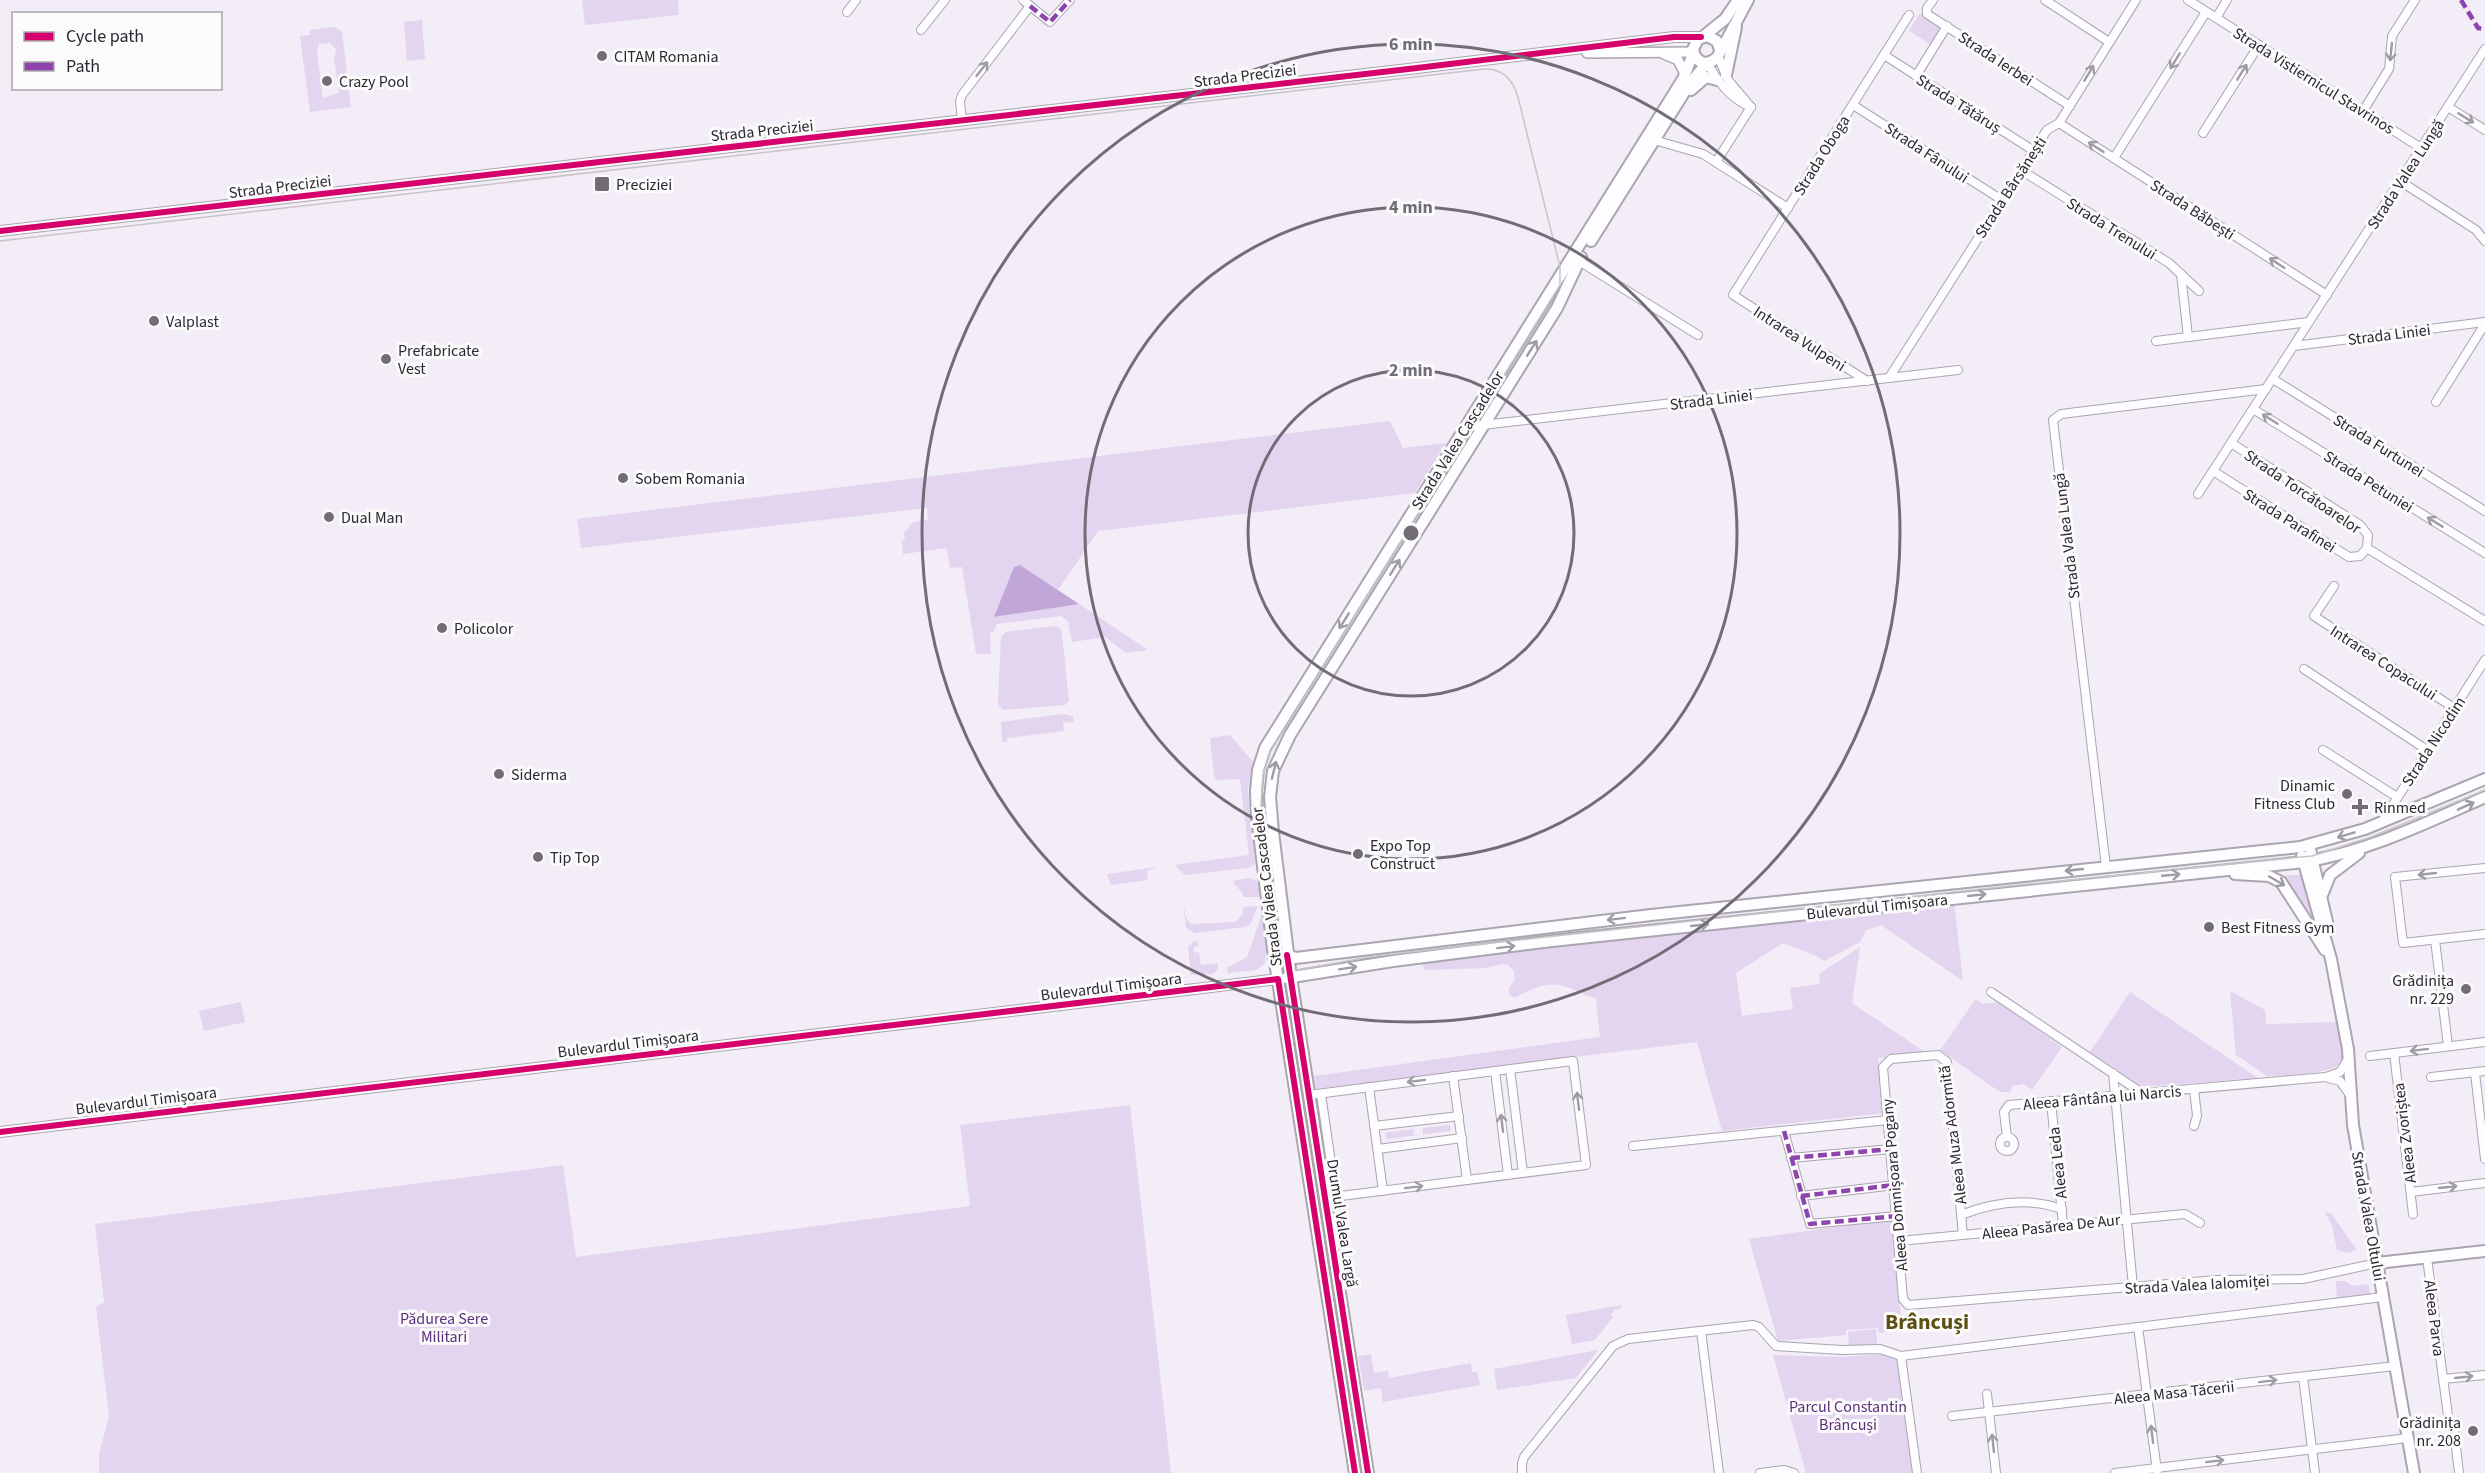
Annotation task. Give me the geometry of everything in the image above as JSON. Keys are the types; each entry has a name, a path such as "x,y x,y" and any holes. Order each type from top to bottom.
{"main road":[{"path":"1738,0 1725,19 1695,42 1693,53 1697,60 1707,63 1714,61 1748,0"},
{"path":"1678,103 1703,79 1721,77 1738,15"},
{"path":"1702,37 1714,38 1719,44 1719,53"},
{"name":"Strada Valea Cascadelor","path":"1278,979 1256,804 1257,776 1265,748 1564,272 1685,74 1693,53"},
{"name":"Strada Valea Cascadelor","path":"1290,977 1290,958 1270,803 1273,771 1282,749 1557,308 1579,261 1690,83 1707,63"},
{"path":"1365,587 1378,594"},
{"path":"1323,654 1336,662"},
{"name":"Bulevardul Timișoara","path":"1290,958 1640,916 2304,846 2382,822 2485,779"},
{"name":"Bulevardul Timișoara","path":"1278,979 1483,950 2309,861 2374,845 2485,797"},
{"path":"1256,804 1270,803"},
{"path":"2322,897 2325,884 2335,870 2374,845"},
{"name":"Strada Valea Oltului","path":"2304,846 2322,897 2329,930 2331,959"},
{"path":"2247,853 2249,868"},
{"name":"Strada Valea Oltului","path":"2309,861 2331,959 2349,1058 2353,1125 2414,1473"},
{"path":"2199,873 2264,876 2277,879 2284,884 2331,959"},
{"path":"1801,900 1803,914"},
{"path":"1276,968 1290,958"},
{"path":"1278,979 1290,958"},
{"name":"Drumul Valea Largă","path":"1290,977 1309,1095 1330,1197 1368,1473"},
{"name":"Drumul Valea Largă","path":"1278,979 1355,1473"},
{"name":"Strada Valea Ialomiței","path":"2377,1263 2485,1251"},
{"path":"1342,1388 1355,1386"},
{"path":"1344,1402 1357,1400"}],"street":[{"path":"847,12 856,0"},
{"path":"921,30 945,0"},
{"path":"1023,0 1050,22 1070,0"},
{"name":"Strada Ierbei","path":"1933,0 1927,8 1927,14 2070,106"},
{"path":"2045,0 2109,42"},
{"name":"Strada Bârsănești","path":"1889,378 2047,130 2059,123 2136,0"},
{"name":"Strada Vistiernicul Stavrinos","path":"2188,0 2421,148"},
{"path":"2216,18 2227,0"},
{"path":"2363,111 2389,69 2392,36 2415,0"},
{"path":"962,121 960,101 965,91 1030,6"},
{"path":"2114,158 2206,12"},
{"name":"Strada Oboga","path":"1733,295 1908,15"},
{"path":"1916,76 1947,26"},
{"name":"Strada Preciziei","path":"1572,51 1674,37 1702,37"},
{"path":"2203,134 2259,45"},
{"name":"Strada Valea Lungă","path":"2198,494 2485,50"},
{"name":"Strada Preciziei","path":"0,231 1528,54 1572,51 1693,53"},
{"path":"1656,51 1678,60 1685,74"},
{"path":"1719,53 1721,77"},
{"name":"Strada Tătăruș","path":"1884,56 2034,151"},
{"path":"1707,63 1721,77 1732,96 1751,107 1716,162"},
{"name":"Strada Fânului","path":"1853,105 2002,200"},
{"path":"2448,107 2485,130"},
{"name":"Strada Băbești","path":"2059,123 2327,295"},
{"path":"1654,140 1703,154 1788,208"},
{"name":"Strada Trenului","path":"2021,170 2169,263 2199,291"},
{"path":"2400,181 2476,230 2485,241"},
{"path":"1579,261 1698,335"},
{"path":"2181,274 2188,337"},
{"name":"Intrarea Vulpeni","path":"1733,295 1867,381"},
{"path":"2156,341 2309,322"},
{"path":"2436,402 2485,323"},
{"name":"Strada Liniei","path":"2294,346 2485,323"},
{"name":"Strada Liniei","path":"1465,427 1958,370"},
{"name":"Strada Furtunei","path":"2272,379 2485,511"},
{"name":"Strada Valea Lungă","path":"2106,867 2053,420 2061,414 2266,389"},
{"name":"Strada Petuniei","path":"2253,409 2485,553"},
{"name":"Strada Torcătoarelor","path":"2231,443 2360,525 2367,535 2367,548 2485,621"},
{"name":"Strada Parafinei","path":"2213,471 2349,557 2360,556 2367,548"},
{"name":"Intrarea Copacului","path":"2334,586 2314,616 2454,708"},
{"name":"Strada Nicodim","path":"2382,822 2485,660"},
{"path":"2304,669 2427,750"},
{"path":"2323,750 2397,797"},
{"path":"2485,868 2396,877 2403,943 2485,934"},
{"path":"2434,940 2448,1046"},
{"path":"1260,982 1276,968"},
{"name":"Bulevardul Timișoara","path":"0,1132 1278,979"},
{"path":"1991,992 2142,1093"},
{"path":"2370,1056 2485,1042"},
{"name":"Aleea Zvoriștea","path":"2394,1053 2413,1214"},
{"name":"Aleea Muza Adormită","path":"1886,1063 1891,1059 1938,1055 1947,1062 1963,1235"},
{"path":"2326,1077 2340,1072 2349,1058"},
{"path":"1309,1095 1573,1061 1586,1165 1330,1197 1321,1094"},
{"name":"Aleea Domnișoara Pogany","path":"1886,1063 1883,1067 1895,1185 1903,1299 1908,1305"},
{"path":"1510,1069 1523,1173"},
{"path":"1495,1071 1508,1175"},
{"path":"2431,1077 2485,1071"},
{"path":"2113,1073 2133,1287"},
{"path":"2475,1073 2485,1159"},
{"path":"1454,1076 1467,1180"},
{"path":"2326,1077 2340,1081 2350,1095"},
{"name":"Aleea Fântâna lui Narcis","path":"2007,1137 2004,1112 2006,1107 2326,1077"},
{"path":"1369,1087 1383,1191"},
{"name":"Aleea Fântâna lui Narcis","path":"2194,1089 2197,1116 2194,1126"},
{"name":"Aleea Leda","path":"2051,1101 2063,1225"},
{"path":"1374,1126 1459,1116"},
{"path":"1633,1146 1888,1120"},
{"path":"1784,1131 1810,1224 1897,1216"},
{"path":"1378,1149 1461,1138"},
{"path":"1791,1158 1891,1149"},
{"path":"2411,1192 2485,1183"},
{"path":"1802,1196 1895,1185"},
{"name":"Aleea Pasărea De Aur","path":"1961,1215 1980,1208 2018,1202 2038,1202 2062,1209"},
{"name":"Aleea Pasărea De Aur","path":"1899,1241 2184,1214 2200,1223"},
{"name":"Aleea Parva","path":"2427,1258 2449,1423 2454,1430 2459,1473"},
{"name":"Strada Valea Ialomiței","path":"1908,1305 2217,1280 2303,1279 2377,1263"},
{"path":"1522,1473 1524,1457 1613,1346 1628,1339 1753,1325 1778,1346 1842,1350 1880,1349 1901,1356 2383,1297"},
{"path":"2138,1327 2157,1471"},
{"path":"1701,1331 1719,1473"},
{"path":"1901,1356 1917,1473"},
{"name":"Aleea Masa Tăcerii","path":"1952,1416 2396,1366"},
{"name":"Aleea Parva","path":"2443,1379 2485,1375"},
{"path":"2303,1377 2315,1473"},
{"path":"1987,1394 1996,1473"},
{"path":"2115,1473 2157,1471 2408,1438"},
{"path":"1760,1473 1784,1470 1794,1473"}],"green space":[{"path":"582,0 678,0 679,15 585,25"},
{"path":"1920,13 1941,27 1930,44 1909,31"},
{"path":"422,20 425,59 407,61 404,22"},
{"path":"335,27 342,32 351,107 310,112 300,36 310,35 310,30","holes":["330,43 336,49 334,59 339,93 323,98 317,51 319,44"]},
{"path":"1390,421 1403,448 1446,443 1415,493 1098,531 1058,590 1020,565 995,617 1079,604 1148,650 1126,653 1105,637 1072,642 1068,621 1061,616 997,624 993,633 990,632 991,654 976,654 962,567 950,568 947,548 903,554 904,533 913,522 928,520 927,508 581,548 577,519"},
{"path":"1055,626 1060,628 1062,634 1069,701 1065,705 1003,710 998,700 1001,637 1006,632"},
{"path":"1063,714 1073,716 1074,721 1073,723 1063,722 1064,731 1008,738 1007,742 1002,742 1001,722"},
{"path":"1230,735 1253,762 1248,789 1255,864 1248,868 1185,875 1175,865 1249,855 1240,779 1216,780 1214,776 1210,738"},
{"path":"1158,867 1147,871 1148,880 1111,885 1107,874"},
{"path":"2302,875 2316,925 2285,876"},
{"path":"1249,878 1256,880 1259,897 1244,897 1233,883 1235,880"},
{"path":"1954,901 1963,981 1881,925 1866,930 1860,942 1824,961 1783,943 1736,973 1742,1016 1793,1009 1790,988 1820,984 1819,974 1860,947 1852,1003 1925,1052 1878,1058 1885,1113 1722,1131 1697,1042 1316,1089 1314,1076 1600,1037 1596,999 1583,993 1563,986 1547,985 1514,998 1509,994 1509,988 1515,979 1514,971 1508,965 1425,970 1421,962"},
{"path":"1183,902 1186,918 1191,924 1236,922 1243,913 1243,907 1258,906 1251,923 1245,927 1195,933 1186,928"},
{"path":"1262,914 1267,946 1265,963 1256,970 1228,973 1227,968 1247,957"},
{"path":"1198,941 1199,946 1194,947 1194,953 1199,952 1201,965 1218,963 1218,969 1213,974 1191,975 1188,947"},
{"path":"2230,991 2265,1010 2266,1024 2339,1022 2344,1046 2343,1060 2331,1069 2267,1076 2236,1055"},
{"path":"2130,992 2258,1078 2143,1087 2090,1052"},
{"path":"1976,999 1983,1004 2000,1002 2062,1047 2032,1090 2024,1084 2013,1086 2010,1092 2000,1092 1940,1050"},
{"path":"241,1002 245,1022 204,1031 199,1011"},
{"name":"Pădurea Sere Militari","path":"1130,1105 1171,1473 99,1473 99,1454 109,1416 96,1307 104,1302 95,1224 563,1165 576,1257 970,1206 960,1125"},
{"path":"1450,1125 1451,1131 1386,1139 1385,1133 1413,1129 1414,1135 1423,1134 1423,1128"},
{"path":"2325,1213 2331,1213 2357,1250 2347,1253 2337,1250 2332,1225"},
{"path":"1893,1219 1902,1331 1879,1333 1878,1328 1846,1330 1846,1335 1778,1341 1749,1239"},
{"path":"2336,1281 2345,1281 2352,1286 2366,1284 2369,1286 2370,1294 2337,1298"},
{"path":"1622,1305 1618,1310 1616,1308 1611,1315 1613,1317 1595,1340 1572,1344 1566,1315"},
{"path":"1876,1329 1877,1344 1849,1346 1848,1332"},
{"path":"1598,1350 1576,1378 1497,1390 1494,1369"},
{"path":"1371,1354 1374,1373 1388,1371 1389,1378 1471,1363 1472,1372 1477,1372 1480,1385 1383,1402 1381,1388 1364,1391 1358,1356"},
{"name":"Parcul Constantin Brâncuși","path":"1890,1354 1898,1358 1912,1473 1806,1473 1773,1355 1840,1357"}],"shaded area":[{"path":"1020,565 1079,604 994,617 1014,567"}],"tram line":[{"path":"0,241 1491,69 1502,73 1510,80 1518,97 1560,267 1560,285 1269,754 1263,776 1261,804 1276,949 1284,965 1298,970 1374,956 2009,886 2312,856 2371,837 2485,790"}],"marked path":[{"path":"1030,6 1050,22 1070,0"},
{"path":"2461,0 2478,28 2485,29"},
{"path":"1784,1131 1810,1224 1897,1216"},
{"path":"1791,1158 1891,1149"},
{"path":"1801,1196 1895,1185"}],"cycle path":[{"path":"0,231 1674,37 1701,37"},
{"path":"1287,955 1368,1473"},
{"path":"0,1132 1278,979 1355,1473"}],"place":[{"name":"CITAM Romania","path":"602,56"},
{"name":"Crazy Pool","path":"327,81"},
{"name":"Preciziei","path":"602,184"},
{"name":"Valplast","path":"154,321"},
{"name":"Prefabricate Vest","path":"386,359"},
{"name":"Sobem Romania","path":"623,478"},
{"name":"Dual Man","path":"329,517"},
{"name":"Policolor","path":"442,628"},
{"name":"Siderma","path":"499,774"},
{"name":"Dinamic Fitness Club","path":"2347,794"},
{"name":"Rinmed","path":"2360,807"},
{"name":"Expo Top Construct","path":"1358,854"},
{"name":"Tip Top","path":"538,857"},
{"name":"Best Fitness Gym","path":"2209,927"},
{"name":"Grădinița nr. 229","path":"2466,989"},
{"name":"Grădinița nr. 208","path":"2473,1431"}],"district":[{"name":"Brâncuși","path":"1927,1321"}]}
